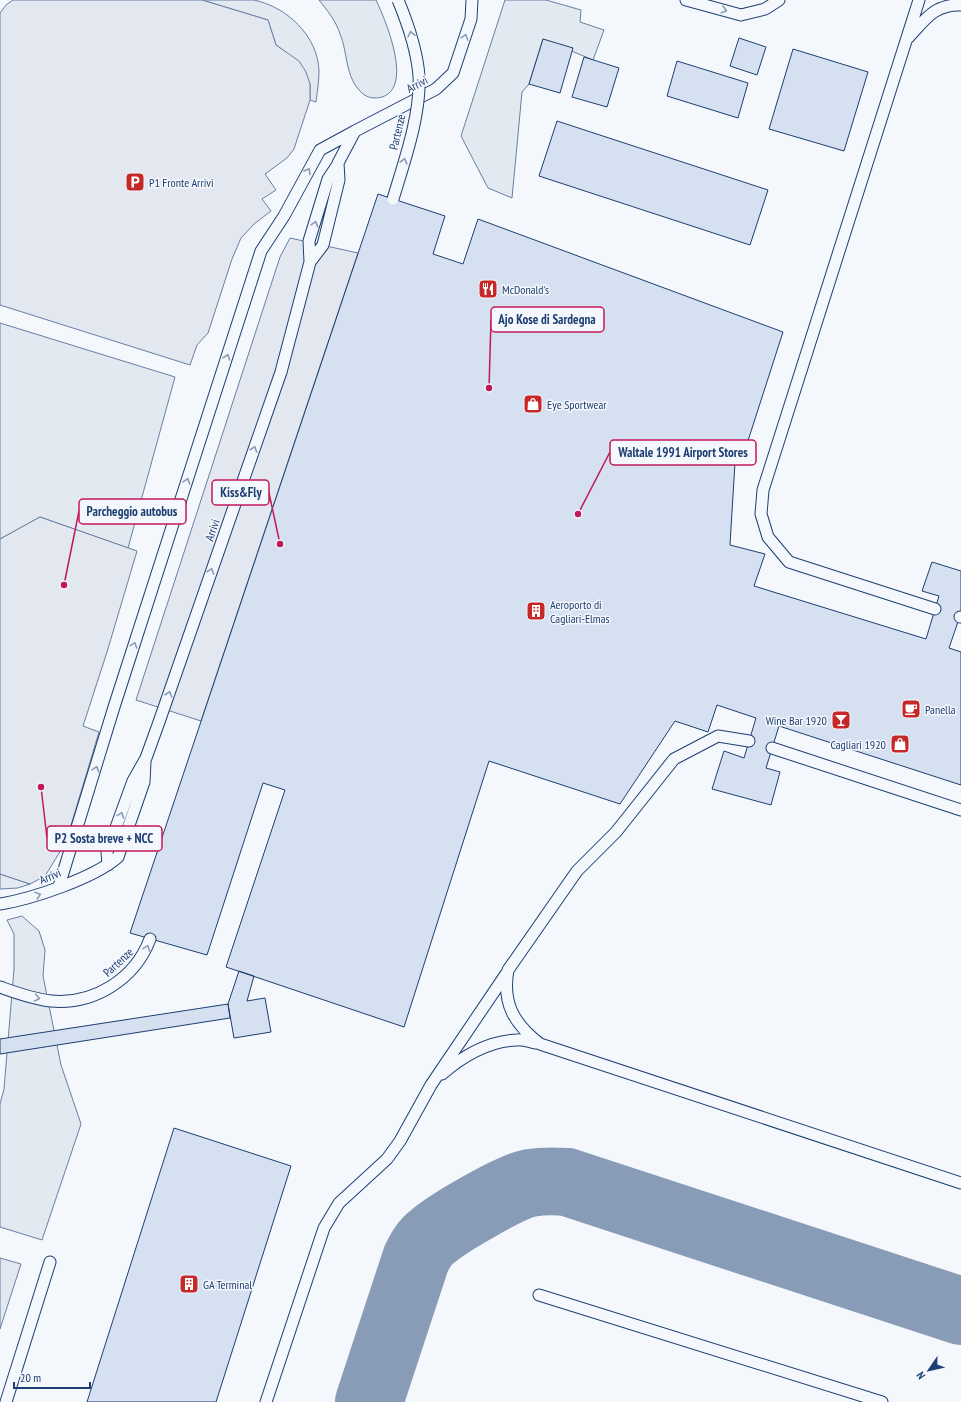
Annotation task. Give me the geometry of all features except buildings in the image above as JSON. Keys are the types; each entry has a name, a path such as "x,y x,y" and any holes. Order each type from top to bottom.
{"lane":[{"name":"Partenze","path":"393,199 409,143 416,110 419,77 409,26 398,0"},
{"name":"Arrivi","path":"0,904 18,901 59,886 108,865 118,857 144,782 146,758 281,372 310,262 323,245 339,180 338,164 355,131 436,89 453,73 471,19 472,0"},
{"path":"471,19 479,0"},
{"path":"686,0 741,15 765,9 779,0"},
{"path":"920,0 763,490 761,514 768,537 789,562 935,609"},
{"path":"907,39 933,12 948,4 961,5"},
{"path":"59,886 114,707 261,251 284,216 320,150 355,131"},
{"path":"266,1402 324,1228 339,1204 387,1159 400,1141 431,1084 577,871 616,832 674,759 718,736 749,741"},
{"path":"772,748 961,810"},
{"name":"Partenze","path":"0,987 30,997 52,1001 72,1000 93,995 107,989 123,978 136,965 144,954 150,939"},
{"path":"508,970 505,986 508,1003 516,1022 529,1036 540,1044"},
{"path":"431,1084 456,1063 489,1046 519,1040 540,1044 961,1183"},
{"path":"6,1402 50,1262"},
{"path":"539,1295 866,1399 882,1402"}],"shaded area":[{"name":"P1 Fronte Arrivi","path":"13,0 202,0 268,20 276,45 299,61 306,72 310,84 310,100 294,149 287,158 265,174 276,190 262,199 271,211 254,224 241,238 232,259 208,333 197,345 190,365 0,305 0,13 6,5"},
{"path":"202,0 254,0 278,9 289,16 307,35 317,58 319,75 316,102 310,100 310,84 287,53 276,45 268,20"},
{"path":"319,0 376,0 390,36 397,67 396,80 391,91 382,97 374,98 364,95 357,87 350,73 343,41 338,29 331,16"},
{"path":"505,0 546,0 581,10 580,22 604,30 593,60 543,39 529,84 522,92 512,198 488,188 461,136"},
{"path":"290,238 358,253 201,721 136,700 280,257"},
{"path":"0,323 175,377 128,548 40,517 0,539"},
{"path":"40,517 137,551 83,726 99,732 66,842 45,876 30,884 0,874 0,539"},
{"path":"0,874 30,884 18,888 0,889"},
{"path":"22,916 39,931 45,950 43,976 61,1065 81,1124 42,1240 0,1227 0,1104 4,1089 14,969 14,934 7,920"},
{"path":"0,1258 21,1264 0,1329"}],"taxiway":[{"path":"369,1402 416,1259 424,1244 440,1231 494,1198 530,1183 548,1181 567,1182 961,1311"}],"place":[{"name":"P1 Fronte Arrivi","path":"135,182"},
{"name":"McDonald's","path":"488,289"},
{"name":"Ajo Kose di Sardegna","path":"489,388"},
{"name":"Eye Sportwear","path":"533,404"},
{"name":"Waltale 1991 Airport Stores","path":"578,514"},
{"name":"Kiss&Fly","path":"280,544"},
{"name":"Parcheggio autobus","path":"64,585"},
{"name":"Aeroporto di Cagliari-Elmas","path":"536,611"},
{"name":"Panella","path":"911,709"},
{"name":"Wine Bar 1920","path":"841,720"},
{"name":"Cagliari 1920","path":"900,744"},
{"name":"P2 Sosta breve + NCC","path":"41,787"},
{"name":"GA Terminal","path":"189,1284"}]}
